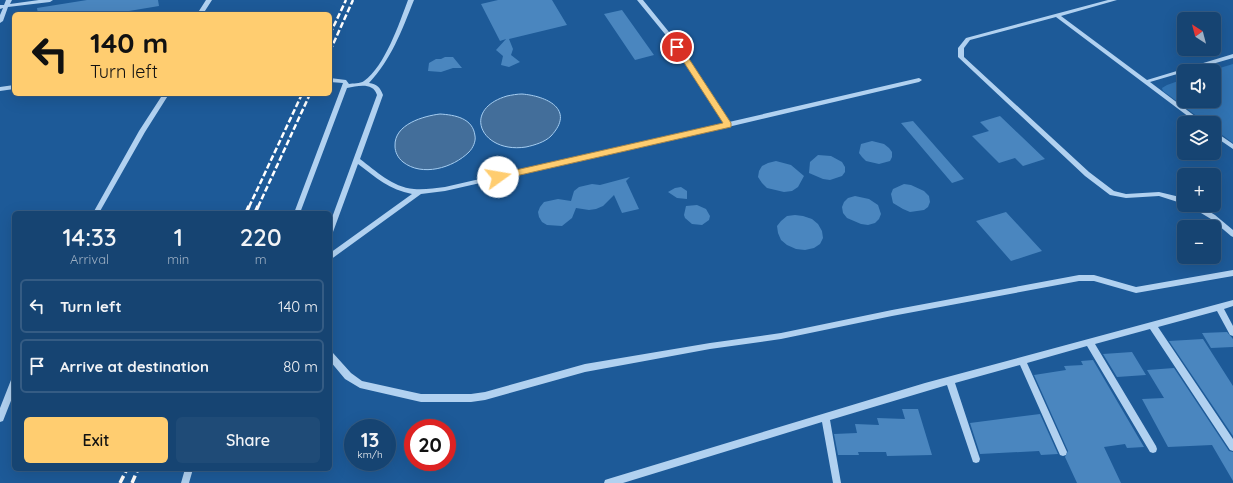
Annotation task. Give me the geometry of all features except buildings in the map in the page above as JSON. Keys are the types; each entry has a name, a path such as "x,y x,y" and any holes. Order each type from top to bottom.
{"street":[{"path":"0,21 9,0"},
{"path":"0,7 50,0"},
{"path":"201,12 210,0"},
{"path":"364,84 379,70 398,33 411,0"},
{"path":"640,0 671,38 728,125"},
{"path":"1114,0 968,39 960,48 961,57 1087,174 1112,193 1126,196 1159,194 1177,199"},
{"path":"1057,15 1191,116"},
{"path":"1145,82 1233,56"},
{"path":"298,211 346,83 344,81 332,80"},
{"path":"356,159 397,188 420,191 454,187 918,80"},
{"path":"332,226 380,95 379,91 374,86 364,84 345,86"},
{"path":"0,89 12,87"},
{"path":"97,211 142,131 165,96"},
{"path":"1221,138 1233,147"},
{"path":"332,256 420,191"},
{"path":"1204,212 1213,217 1233,234"},
{"path":"332,357 348,376 360,384 421,398 471,398 485,396 585,368 710,346 781,336 1079,278 1095,278 1128,290 1136,290 1233,273"},
{"path":"608,483 950,380 1233,303"},
{"path":"1219,307 1233,333"},
{"path":"1152,325 1233,447"},
{"path":"1089,342 1153,449"},
{"path":"1022,360 1063,452"},
{"path":"950,380 976,459"},
{"path":"0,418 12,388"},
{"path":"825,417 837,483"},
{"path":"185,482 188,471"}],"shaded area":[{"path":"1233,64 1233,143 1221,134 1221,116 1197,116 1186,108 1221,108 1221,68"},
{"path":"1177,81 1177,101 1163,91 1162,88"},
{"path":"522,94 540,98 555,106 559,111 560,118 558,127 549,138 543,142 526,147 511,147 498,144 488,138 482,129 481,120 484,111 493,102 507,96"},
{"path":"440,114 452,115 467,121 471,125 474,130 475,138 474,144 470,150 462,158 437,169 419,169 411,167 403,162 398,157 395,148 396,138 399,132 411,122"}],"railway":[{"path":"332,30 346,0"},
{"path":"332,47 353,0"},
{"path":"249,207 301,96"},
{"path":"258,207 309,96"},
{"path":"247,211 249,206"},
{"path":"256,211 258,206"},
{"path":"120,483 126,471"},
{"path":"132,483 137,471"}],"route":[{"path":"498,177 728,125 677,47"}]}
